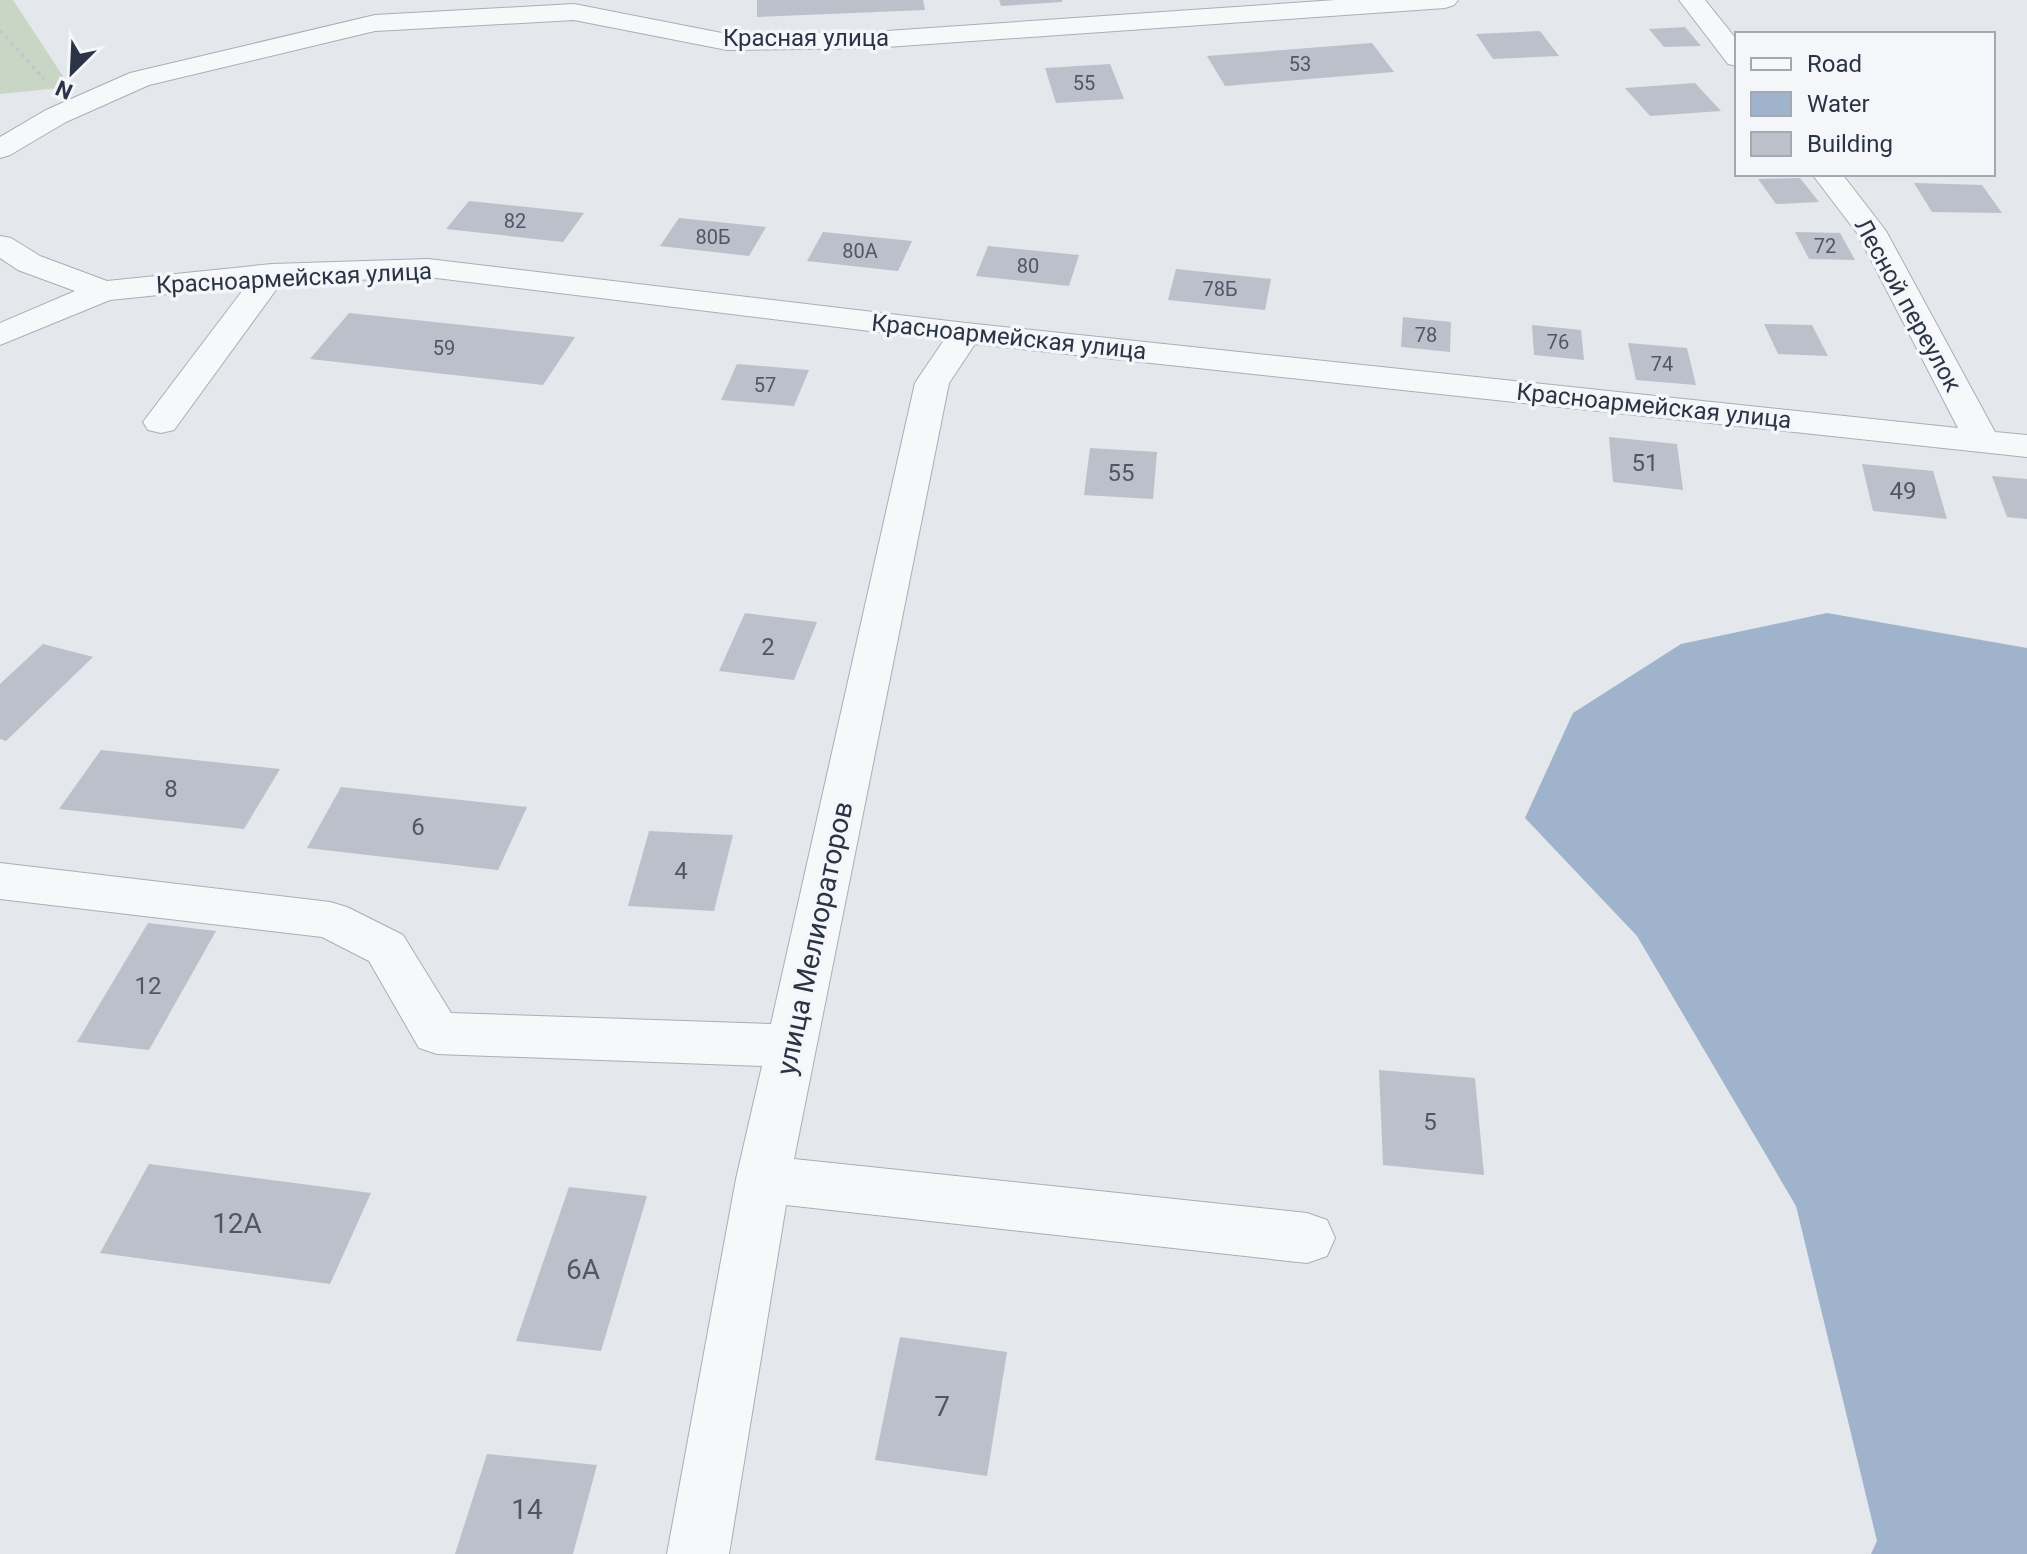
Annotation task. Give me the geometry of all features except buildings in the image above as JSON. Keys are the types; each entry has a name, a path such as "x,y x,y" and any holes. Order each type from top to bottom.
{"street":[{"name":"Красная улица","path":"0,149 56,116 140,79 376,11 574,12 727,42 872,40 1445,0"},
{"path":"1692,0 1735,55"},
{"name":"Лесной переулок","path":"1829,176 1871,231 1982,440"},
{"path":"0,245 29,263 104,291"},
{"name":"Красноармейская улица","path":"0,335 104,291 272,274 428,268 966,333 2027,446"},
{"path":"161,422 272,274"},
{"name":"улица Мелиораторов","path":"698,1554 763,1179 932,383 966,333"},
{"path":"0,881 330,920 386,948 437,1033 792,1046"},
{"path":"763,1179 1307,1238"}],"green space":[{"path":"0,0 13,0 70,87 0,94"}],"water":[{"path":"1827,613 2027,648 2027,1554 1871,1554 1877,1541 1796,1206 1637,936 1525,818 1573,713 1681,644"}]}
